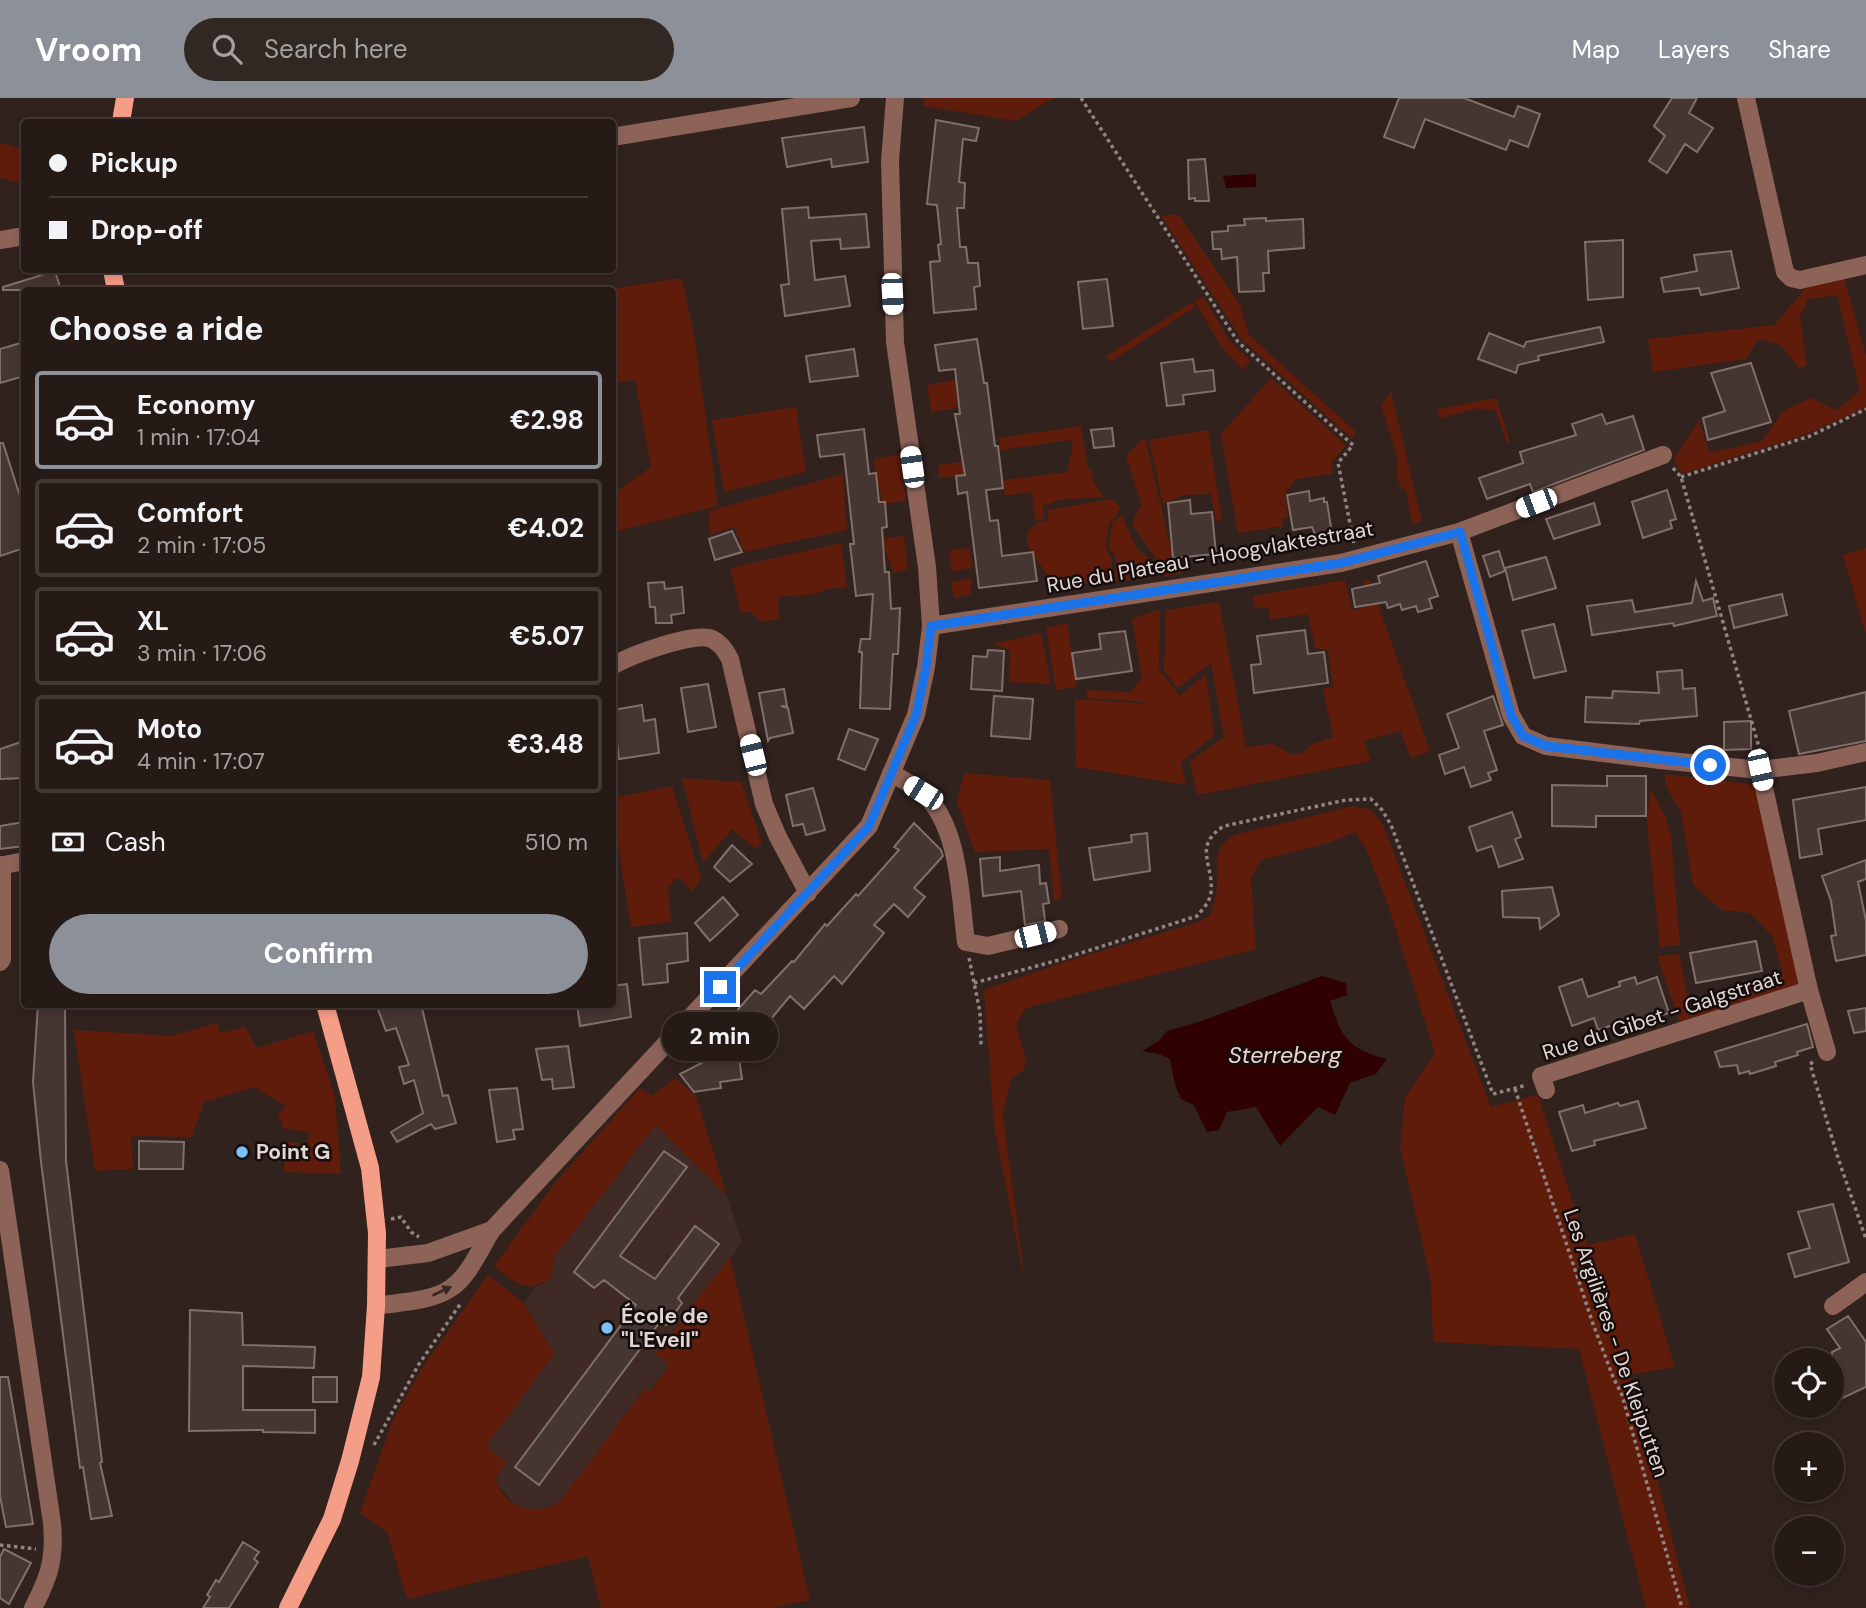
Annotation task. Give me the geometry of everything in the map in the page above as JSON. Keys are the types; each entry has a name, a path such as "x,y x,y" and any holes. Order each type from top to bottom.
{"main road":[{"path":"122,119 125,98"},
{"path":"288,1608 332,1519 350,1461 371,1377 376,1306 376,1212 370,1167 326,1008"}],"street":[{"path":"616,136 851,98"},
{"path":"376,1306 432,1296 460,1281 492,1230 869,826 916,715 931,626 927,567 895,342 890,161 895,98"},
{"path":"1746,98 1786,272 1791,278 1800,280 1866,265"},
{"path":"0,240 21,236"},
{"name":"Rue du Plateau - Hoogvlaktestraat","path":"931,626 1357,559 1460,532 1663,456"},
{"path":"1460,532 1511,715 1523,736 1546,746 1760,770 1817,763 1866,752"},
{"path":"616,664 630,656 696,638 711,638 725,648 730,659 764,804 778,837 808,892"},
{"name":"Rue du Gibet - Galgstraat","path":"1760,770 1809,990 1827,1052"},
{"path":"891,773 923,793 942,817 954,853 966,942 988,946 1059,929"},
{"path":"0,962 1,866 21,863"},
{"name":"Rue du Gibet - Galgstraat","path":"1545,1086 1541,1076 1809,990"},
{"path":"0,1170 52,1523 54,1551 45,1585 33,1608"},
{"path":"378,1259 428,1253 492,1230"},
{"path":"1833,1306 1866,1282"}],"path":[{"path":"1081,98 1238,342 1353,445 1338,463 1357,559"},
{"path":"1681,477 1810,436 1866,409"},
{"path":"1663,456 1681,477 1762,756 1760,770"},
{"path":"974,984 1197,916 1206,905 1211,892 1206,848 1212,834 1224,826 1346,800 1371,799 1391,825 1493,1094 1545,1086"},
{"path":"966,942 980,1012 981,1045"},
{"path":"1827,1052 1810,1064 1866,1239"},
{"name":"Les Argilières - De Kleiputten","path":"1515,1089 1592,1321 1622,1395 1682,1608"},
{"path":"350,1461 369,1452 418,1364 462,1302"},
{"path":"0,1545 54,1551"}],"shaded area":[{"path":"924,98 1054,98 1015,121 923,106"},
{"path":"0,143 21,148 21,183 0,178"},
{"path":"1178,214 1240,305 1249,335 1356,432 1352,439 1243,341 1161,216"},
{"path":"1844,277 1866,356 1866,407 1807,434 1682,474 1674,459 1699,420 1710,453 1762,441 1783,411 1811,398 1836,410 1860,391 1837,295 1808,299 1800,316 1807,365 1800,369 1781,345 1758,339 1746,359 1653,372 1648,339 1774,325 1807,287"},
{"path":"682,278 695,340 718,506 616,531 616,492 651,467 635,380 616,383 616,288"},
{"path":"1203,296 1229,340 1251,361 1243,370 1222,347 1194,301"},
{"path":"1192,302 1195,307 1110,362 1106,356"},
{"path":"976,376 977,381 956,385 958,408 931,412 927,385"},
{"path":"1271,378 1346,445 1331,463 1333,474 1296,479 1285,493 1288,518 1282,519 1283,526 1238,533 1221,434"},
{"path":"1391,392 1422,521 1412,524 1406,490 1401,488 1396,474 1398,459 1381,405"},
{"path":"1496,398 1510,442 1507,443 1496,411 1479,408 1441,418 1437,409"},
{"path":"796,407 806,472 724,492 712,420"},
{"path":"1081,426 1088,469 1091,469 1093,480 1103,497 1059,500 1043,506 1044,519 1035,521 1032,492 1005,496 1004,480 1068,472 1072,440 1000,450 999,438"},
{"path":"1208,430 1222,520 1216,521 1211,494 1184,495 1163,504 1149,440"},
{"path":"1145,437 1173,558 1183,573 1165,576 1132,523 1141,504 1126,456"},
{"path":"900,454 906,501 883,504 873,460"},
{"path":"962,462 965,475 939,478 938,465"},
{"path":"843,474 847,530 744,552 734,527 710,535 709,511"},
{"path":"1112,499 1121,508 1109,524 1105,548 1111,557 1113,579 1056,589 1027,544 1028,531 1036,524 1049,520 1047,510"},
{"path":"1122,516 1137,549 1155,563 1160,576 1116,582 1115,556 1108,547 1113,521"},
{"path":"904,536 908,569 894,573 881,539"},
{"path":"841,543 847,587 826,589 816,594 778,597 779,619 760,622 751,612 741,613 730,568"},
{"path":"969,548 973,567 951,572 950,550"},
{"path":"1866,548 1866,634 1843,555"},
{"path":"972,578 971,594 954,598 951,582"},
{"path":"1369,579 1430,751 1411,758 1400,731 1364,741 1371,761 1197,795 1190,761 1224,737 1211,663 1178,688 1164,671 1166,610 1219,602 1246,747 1272,744 1292,755 1333,737 1323,688 1333,687 1328,650 1315,648 1308,614 1270,620 1268,607 1255,609 1253,596 1345,580 1352,610 1367,607 1363,581"},
{"path":"1160,609 1159,670 1180,696 1206,674 1214,735 1181,763 1186,785 1076,767 1075,699 1146,704 1086,698 1087,690 1132,692 1142,679 1132,619"},
{"path":"1067,623 1077,686 1056,690 1046,628"},
{"path":"1041,633 1051,684 1009,682 1010,650 992,644"},
{"path":"964,773 1050,780 1062,899 1054,900 1049,849 975,852 957,802"},
{"path":"1665,774 1758,785 1801,988 1681,1026 1657,956 1679,954 1689,1003 1783,975 1773,937 1750,913 1722,910 1693,885 1681,812 1665,785"},
{"path":"682,778 741,782 762,843 755,849 732,829 703,863"},
{"path":"672,786 701,878 693,891 677,877 668,888 671,922 631,927 616,831 616,797"},
{"path":"1650,788 1665,816 1671,837 1680,945 1660,947 1647,823"},
{"path":"1353,806 1372,810 1384,827 1491,1107 1538,1095 1587,1245 1635,1234 1675,1367 1630,1375 1690,1608 1646,1608 1579,1349 1433,1342 1431,1281 1400,1147 1405,1097 1435,1053 1388,905 1367,851 1355,832 1328,843 1261,860 1251,878 1256,949 1026,1008 1016,1024 1026,1059 1024,1070 1011,1078 1003,1115 1025,1283 994,1126 984,990 1068,961 1196,923 1210,916 1216,892 1219,851 1234,835"},
{"path":"217,1023 221,1033 245,1027 257,1048 313,1031 335,1096 341,1174 284,1172 285,1142 308,1144 309,1132 284,1129 278,1114 286,1106 254,1087 204,1102 192,1137 131,1138 133,1169 95,1171 74,1030 171,1036"},
{"path":"675,1078 696,1096 727,1196 656,1125 554,1257 550,1279 526,1286 514,1282 494,1266 554,1184 640,1088 652,1096"},
{"name":"École de \"L'Eveil\"","path":"656,1125 727,1196 742,1243 656,1354 670,1364 649,1392 644,1389 561,1500 542,1511 529,1510 514,1504 498,1485 496,1479 499,1473 485,1446 554,1354 524,1303 536,1287 550,1279 554,1257"},
{"path":"730,1257 810,1600 771,1608 601,1608 588,1556 407,1599 387,1532 360,1513 392,1422 422,1368 488,1275 524,1303 554,1354 486,1446 506,1462 496,1479 506,1498 523,1508 542,1509 561,1500 645,1388 650,1392 670,1364 655,1354"}],"water":[{"path":"1256,174 1256,187 1226,188 1223,176"},
{"name":"Sterreberg","path":"1322,976 1346,983 1347,995 1330,1001 1338,1024 1348,1040 1364,1051 1387,1059 1376,1074 1350,1083 1335,1115 1318,1107 1280,1146 1256,1107 1227,1112 1219,1130 1207,1132 1194,1105 1181,1099 1170,1059 1142,1051 1159,1041 1167,1031 1199,1022"}],"building":[{"path":"1399,98 1464,98 1514,117 1518,106 1540,114 1528,147 1510,140 1506,150 1425,119 1414,148 1384,137"},
{"path":"1672,98 1697,98 1689,113 1713,128 1697,152 1685,144 1667,173 1649,161 1665,136 1654,126"},
{"path":"936,120 979,128 976,141 963,139 959,182 965,183 964,208 957,208 960,247 966,247 968,263 978,263 980,286 974,287 976,309 934,313 930,262 940,261 938,245 941,244 937,205 927,204"},
{"path":"864,127 868,162 832,167 831,159 787,167 782,138"},
{"path":"1205,159 1209,201 1195,201 1195,198 1189,199 1188,160"},
{"path":"808,207 809,218 866,214 869,247 841,249 840,239 811,241 815,280 845,276 850,306 785,316 781,285 789,284 782,209"},
{"path":"1266,218 1266,221 1303,219 1304,248 1268,251 1269,273 1263,273 1264,291 1239,292 1237,257 1222,259 1221,249 1213,249 1212,232 1228,231 1228,226 1245,225 1244,219"},
{"path":"1623,240 1623,297 1588,300 1585,242"},
{"path":"1731,251 1739,288 1701,295 1699,288 1664,292 1661,278 1697,271 1694,255"},
{"path":"56,273 60,287 3,290 3,287"},
{"path":"1107,279 1113,326 1083,329 1078,282"},
{"path":"1600,327 1604,342 1538,356 1539,360 1518,365 1516,373 1478,359 1489,333 1524,347 1526,342"},
{"path":"977,339 984,383 987,383 995,446 998,446 1003,488 986,490 990,521 998,520 1002,556 1033,552 1037,581 979,588 967,492 958,494 956,476 965,475 955,414 960,414 955,369 939,371 935,345"},
{"path":"21,343 21,377 0,383 0,349"},
{"path":"854,349 858,376 810,382 806,356"},
{"path":"1193,359 1195,372 1213,370 1215,391 1183,395 1184,404 1167,406 1161,363"},
{"path":"1751,363 1771,422 1708,440 1703,418 1725,411 1711,373"},
{"path":"1602,414 1606,424 1633,416 1644,450 1533,492 1530,484 1487,499 1479,478 1523,463 1520,452 1576,435 1572,424"},
{"path":"1112,428 1114,446 1094,448 1091,430"},
{"path":"864,429 869,474 876,473 879,502 885,502 887,527 882,528 891,609 900,608 898,654 893,654 890,709 860,708 862,652 859,652 861,639 870,639 873,594 856,596 850,544 854,544 844,454 820,457 817,435"},
{"path":"0,443 3,443 21,500 21,549 0,556"},
{"path":"1667,490 1676,519 1670,521 1672,528 1643,538 1632,502"},
{"path":"1309,491 1310,501 1324,498 1324,502 1327,502 1333,540 1318,542 1312,527 1293,530 1287,495"},
{"path":"1190,500 1191,514 1212,512 1216,554 1173,558 1168,503"},
{"path":"1594,503 1600,524 1554,539 1546,519"},
{"path":"732,531 742,552 715,560 709,539"},
{"path":"1499,551 1505,571 1490,577 1483,556"},
{"path":"1546,557 1556,588 1513,600 1505,568"},
{"path":"1426,561 1438,596 1429,599 1432,608 1418,612 1416,606 1402,610 1400,604 1388,608 1386,602 1355,607 1352,589 1380,583 1378,576"},
{"path":"1696,581 1703,601 1713,598 1717,616 1674,626 1673,623 1592,635 1587,606 1632,600 1635,612 1692,603"},
{"path":"664,582 665,589 682,587 684,613 671,615 672,623 656,623 655,607 650,607 648,583"},
{"path":"1782,594 1787,615 1734,628 1729,606"},
{"path":"1554,624 1566,671 1534,678 1522,631"},
{"path":"1305,630 1308,654 1324,652 1328,683 1254,693 1251,665 1261,664 1257,636"},
{"path":"1125,631 1132,671 1076,679 1072,653 1101,649 1099,634"},
{"path":"988,650 1004,651 1002,691 971,689 973,656 987,657"},
{"path":"1682,670 1683,689 1695,688 1697,716 1640,721 1639,724 1585,722 1586,697 1612,698 1613,691 1659,693 1657,672"},
{"path":"708,684 716,727 688,732 681,688"},
{"path":"784,689 787,706 781,706 788,708 793,733 770,738 768,741 759,693"},
{"path":"1866,692 1866,741 1799,754 1789,711"},
{"path":"994,696 1033,699 1030,739 991,736"},
{"path":"1493,696 1503,725 1484,731 1497,770 1488,773 1491,780 1471,787 1464,767 1445,774 1439,755 1459,748 1447,714"},
{"path":"642,705 644,721 655,719 659,753 619,759 616,709"},
{"path":"1751,721 1751,749 1724,750 1724,722"},
{"path":"849,729 878,739 865,770 838,759"},
{"path":"21,742 21,778 0,779 0,749"},
{"path":"1607,776 1646,776 1646,816 1596,816 1596,827 1552,826 1552,785 1607,786"},
{"path":"1866,787 1866,820 1818,829 1822,854 1800,858 1793,800"},
{"path":"813,788 825,830 806,835 803,824 793,826 786,795"},
{"path":"1512,812 1521,837 1515,839 1523,859 1499,867 1492,846 1477,851 1469,827"},
{"path":"21,822 21,846 0,849 0,826"},
{"path":"914,823 941,850 943,856 914,888 925,897 908,917 894,904 874,925 884,933 842,984 834,976 804,1009 790,996 757,1036 734,1014 755,990 761,994 792,961 794,962 825,924 827,926 856,894 858,896 899,850 894,847"},
{"path":"1147,833 1150,871 1094,880 1089,848 1132,842 1131,835"},
{"path":"732,845 752,864 730,882 714,867"},
{"path":"1000,857 1000,871 1039,865 1040,884 1046,883 1049,903 1043,904 1045,921 1025,925 1021,891 983,896 980,859"},
{"path":"1866,860 1866,879 1858,882 1866,921 1866,955 1836,961 1831,936 1836,935 1831,901 1822,876"},
{"path":"1552,887 1559,915 1540,929 1539,918 1503,917 1502,891"},
{"path":"723,897 738,915 710,941 695,923"},
{"path":"687,933 688,961 667,964 668,982 643,985 639,938"},
{"path":"1756,941 1762,971 1696,983 1690,953"},
{"path":"1635,977 1637,984 1657,977 1669,1013 1632,1024 1631,1019 1598,1030 1594,1018 1572,1026 1559,987 1582,979 1588,997 1620,986 1619,982"},
{"path":"627,984 631,1017 580,1026 578,1008 616,1008 616,985"},
{"path":"38,1008 65,1008 66,1161 100,1463 112,1516 91,1519 83,1467 80,1468 33,1082"},
{"path":"377,1008 422,1008 443,1096 448,1095 456,1123 435,1129 431,1124 397,1142 391,1132 423,1113 414,1080 404,1084 399,1067 409,1065 396,1028 386,1031"},
{"path":"1866,1008 1866,1031 1854,1033 1848,1011"},
{"path":"1807,1024 1813,1047 1775,1062 1776,1066 1750,1074 1749,1071 1739,1074 1737,1065 1720,1067 1715,1052"},
{"path":"568,1046 574,1087 553,1089 552,1079 542,1080 536,1049"},
{"path":"713,1057 714,1061 739,1058 742,1079 720,1082 721,1088 694,1092 680,1074"},
{"path":"517,1088 523,1129 513,1130 515,1139 497,1142 489,1090"},
{"path":"1638,1101 1646,1128 1594,1141 1595,1145 1572,1151 1559,1112 1583,1105 1585,1113 1618,1103 1620,1106"},
{"path":"139,1141 184,1142 183,1169 139,1169"},
{"path":"664,1151 687,1167 620,1256 655,1279 695,1226 719,1244 678,1298 682,1303 666,1325 660,1322 539,1485 515,1467 636,1305 604,1280 594,1288 574,1272"},
{"path":"1833,1204 1849,1262 1795,1277 1788,1254 1810,1248 1798,1212"},
{"path":"190,1310 242,1313 243,1345 315,1347 314,1368 243,1366 243,1410 315,1410 315,1433 263,1430 189,1431"},
{"path":"1848,1316 1866,1342 1866,1387 1844,1397 1844,1348 1840,1348 1827,1329"},
{"path":"0,1377 8,1377 33,1524 6,1527 0,1496"},
{"path":"313,1377 337,1377 337,1402 313,1402"},
{"path":"243,1542 259,1552 254,1559 258,1562 229,1608 203,1608 216,1580 219,1582"},
{"path":"4,1549 31,1563 9,1604 0,1598 0,1557"}],"place":[{"name":"Point G","path":"242,1152"},
{"name":"École de \"L'Eveil\"","path":"607,1328"}],"route":[{"path":"720,987 869,826 916,715 931,626 1341,563 1460,532 1511,715 1523,736 1546,746 1710,765"}]}
